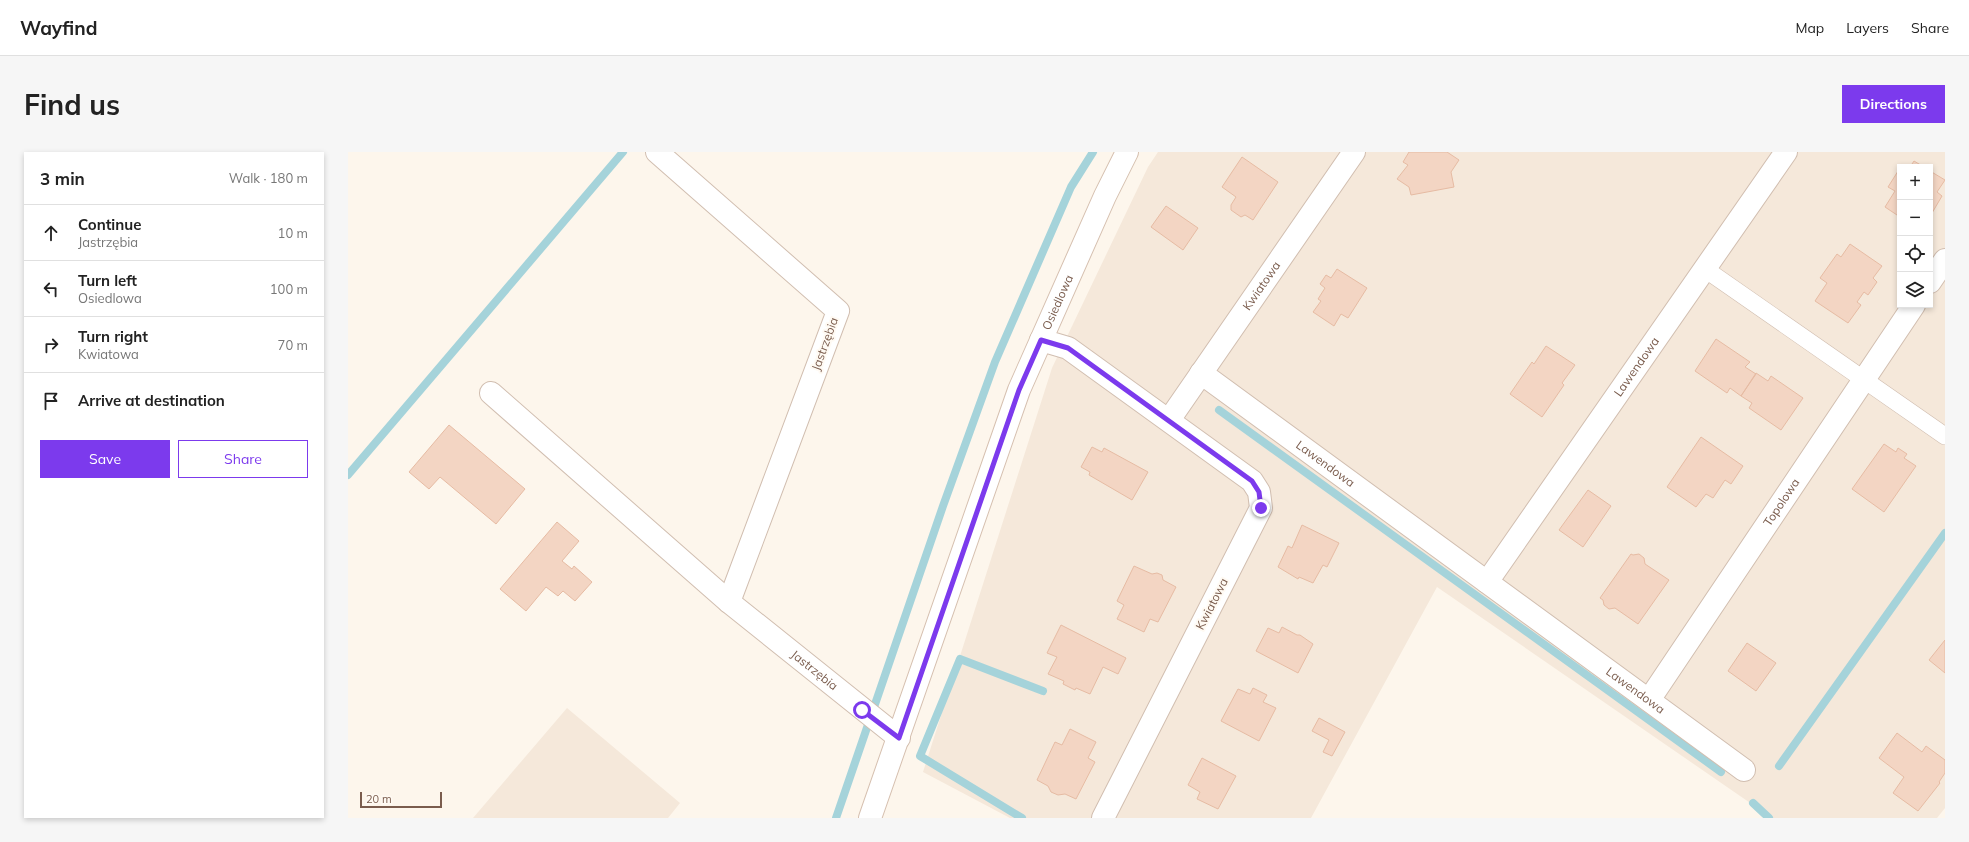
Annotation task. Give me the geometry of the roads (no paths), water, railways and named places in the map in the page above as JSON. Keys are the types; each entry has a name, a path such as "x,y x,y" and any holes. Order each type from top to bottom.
{"street":[{"name":"Jastrzębia","path":"657,152 838,311 729,602"},
{"name":"Osiedlowa","path":"870,818 1019,390 1127,152"},
{"name":"Kwiatowa","path":"1169,420 1354,152"},
{"name":"Lawendowa","path":"1487,582 1786,152"},
{"path":"1933,278 1945,260"},
{"name":"Topolowa","path":"1649,700 1912,308"},
{"name":"Kwiatowa","path":"1041,340 1068,348 1252,481 1259,492 1261,508 1103,818"},
{"name":"Lawendowa","path":"1201,373 1744,770"},
{"name":"Jastrzębia","path":"491,393 729,602 862,710 899,738"}],"lane":[{"path":"1705,269 1945,436"}],"waterway":[{"path":"348,475 623,152"},
{"path":"836,818 943,506 995,362 1071,187 1093,152"},
{"path":"1219,410 1721,772"},
{"path":"1779,766 1945,533"},
{"path":"1022,818 920,756 960,659 1043,691"},
{"path":"1753,803 1769,818"}]}
